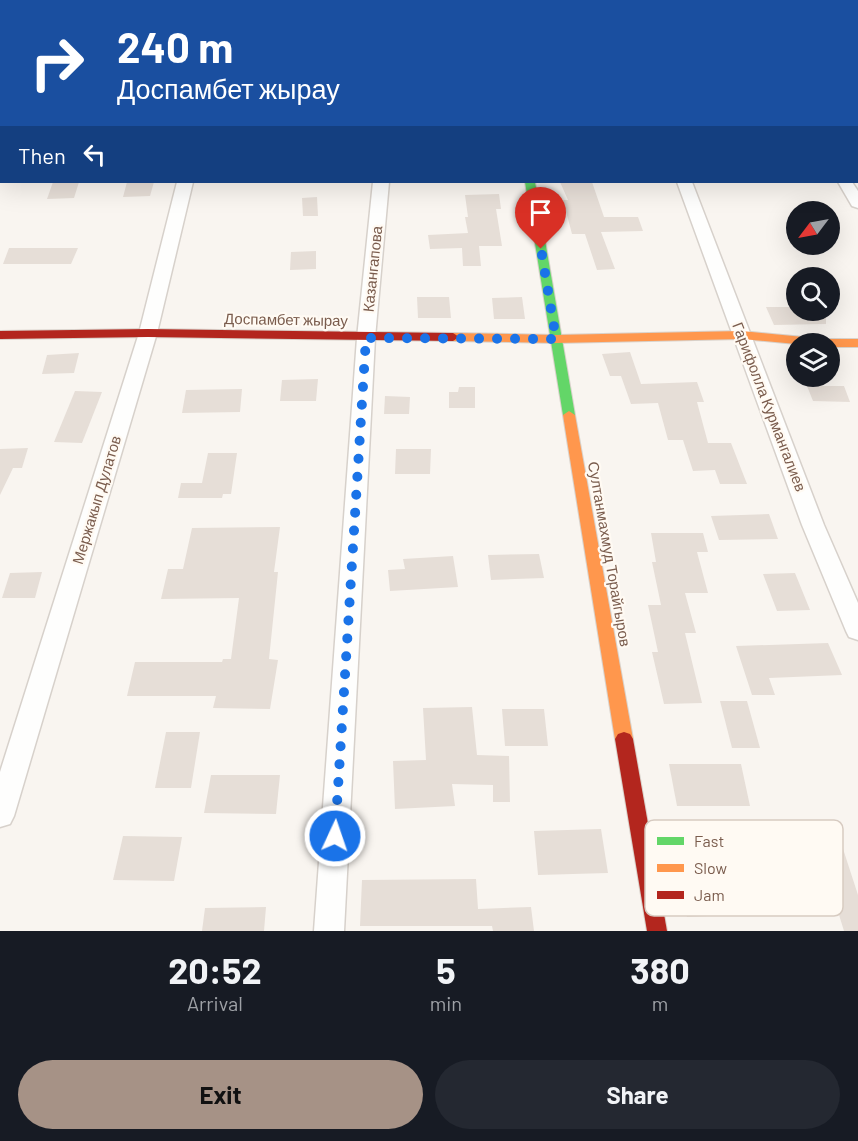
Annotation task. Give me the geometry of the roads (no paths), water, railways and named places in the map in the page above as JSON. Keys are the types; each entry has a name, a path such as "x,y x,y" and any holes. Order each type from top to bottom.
{"street":[{"name":"Мержакып Дулатов","path":"0,816 148,333 185,183"},
{"name":"Казангапова","path":"329,931 366,338 381,183"},
{"name":"Султанмахмуд Торайгыров","path":"530,183 645,861"},
{"name":"Гарифолла Курмангалиев","path":"684,183 813,525 858,631"},
{"path":"846,183 858,203"},
{"name":"Доспамбет жырау","path":"0,335 148,333 556,339 742,335 824,343 858,343"},
{"name":"Султанмахмуд Торайгыров","path":"654,916 657,931"}]}
